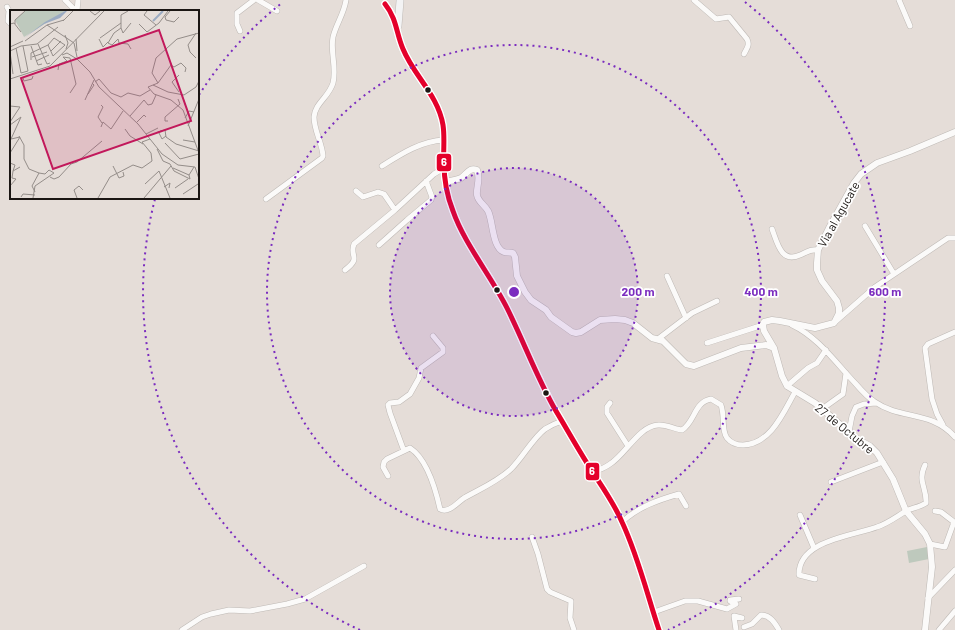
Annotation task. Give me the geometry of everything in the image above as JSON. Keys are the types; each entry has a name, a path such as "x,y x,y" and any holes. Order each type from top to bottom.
{"main road":[{"path":"384,2 389,7 393,7 400,1"},
{"path":"398,30 400,1"},
{"path":"384,2 394,16 407,58 434,99 443,124 445,182 449,199 458,223 501,296 537,374 562,421 592,472 608,494 622,522 640,568 659,630"}],"street":[{"path":"240,31 237,24 237,13 254,0"},
{"path":"258,0 276,12"},
{"path":"266,198 323,156 314,118 315,110 328,95 333,82 333,37 342,18 346,0"},
{"path":"694,0 716,20 729,17 748,43 748,47 744,54"},
{"path":"899,0 910,26"},
{"path":"66,2 78,1"},
{"path":"66,2 76,10"},
{"path":"7,7 9,11 8,22 10,23"},
{"name":"Via al Agucate","path":"834,323 838,317 839,308 837,302 822,281 817,270 818,250 854,183 861,174 877,163 955,132"},
{"path":"382,166 423,144 444,140"},
{"path":"345,270 354,262 355,257 352,248 354,244 396,210 439,170 444,168"},
{"path":"445,182 459,179 470,170 477,170 479,175 477,195 488,211 493,234 497,244 504,252 513,254 515,257 517,276 525,292 532,300 546,310 556,321 572,332 576,334 587,329 600,320 625,320 633,323 652,338 663,341 686,364 694,366 741,348 766,345 774,348"},
{"path":"379,245 431,200 431,193 426,182"},
{"path":"356,191 363,197 378,192 384,194 396,210"},
{"path":"866,226 894,274"},
{"path":"772,229 779,249 783,255 794,257 809,250 818,250"},
{"path":"707,343 763,325 764,322 772,320 816,328 834,323 894,274 948,238 955,238"},
{"path":"666,276 686,318"},
{"path":"658,339 686,318 717,301"},
{"path":"788,323 803,331 826,350 846,373 876,403 896,411 924,417 943,425"},
{"path":"763,325 764,331 774,348 782,376 787,386 808,368 817,363 826,350"},
{"path":"955,332 928,344 924,348 932,399 937,414 943,425 955,437"},
{"path":"404,451 388,405 390,403 399,402 410,394 419,378 421,368 443,352 443,348 433,336"},
{"path":"822,409 843,394 846,373"},
{"name":"27 de Octubre","path":"787,386 822,409 857,439 870,446 877,453 895,484 906,511 925,534 930,544 932,567 925,630"},
{"path":"592,472 611,464 642,433 656,425 682,430 689,424 699,405 711,399 721,405 724,416 724,430 726,437 731,442 738,445 754,443 762,440 779,420 795,392"},
{"path":"610,403 607,407 607,413 628,446"},
{"path":"849,432 852,416 856,407 864,404 876,403"},
{"path":"388,476 383,467 384,462 387,459 410,448 414,450 420,458 433,485 440,509 444,511 505,474 521,458 539,435 546,429 562,421"},
{"path":"831,482 883,462"},
{"path":"815,579 800,576 798,573 802,561 808,552 830,541 877,527 906,511 926,503 926,496 921,479 925,465"},
{"path":"622,522 638,509 659,500 679,494 686,506"},
{"path":"930,544 945,547 954,522 941,512 934,511"},
{"path":"800,515 814,548"},
{"path":"532,537 547,589 550,592 571,602 570,618 574,630"},
{"path":"182,630 202,617 211,614 229,610 250,611 305,599 364,566"},
{"path":"928,599 955,570"},
{"path":"654,612 685,601 698,601 727,609 736,604 730,600 739,599"},
{"path":"939,630 955,611"},
{"path":"744,627 752,624 758,617 764,615 769,617 779,630"},
{"path":"736,630 734,617 742,618"}],"shaded area":[{"path":"927,547 929,559 909,563 907,551"}],"transit line":[{"name":"6","path":"385,4 392,15 403,49 413,68 431,95 440,114 444,130 445,182 449,200 458,223 507,308 556,411 619,515 638,562 659,630"}]}
